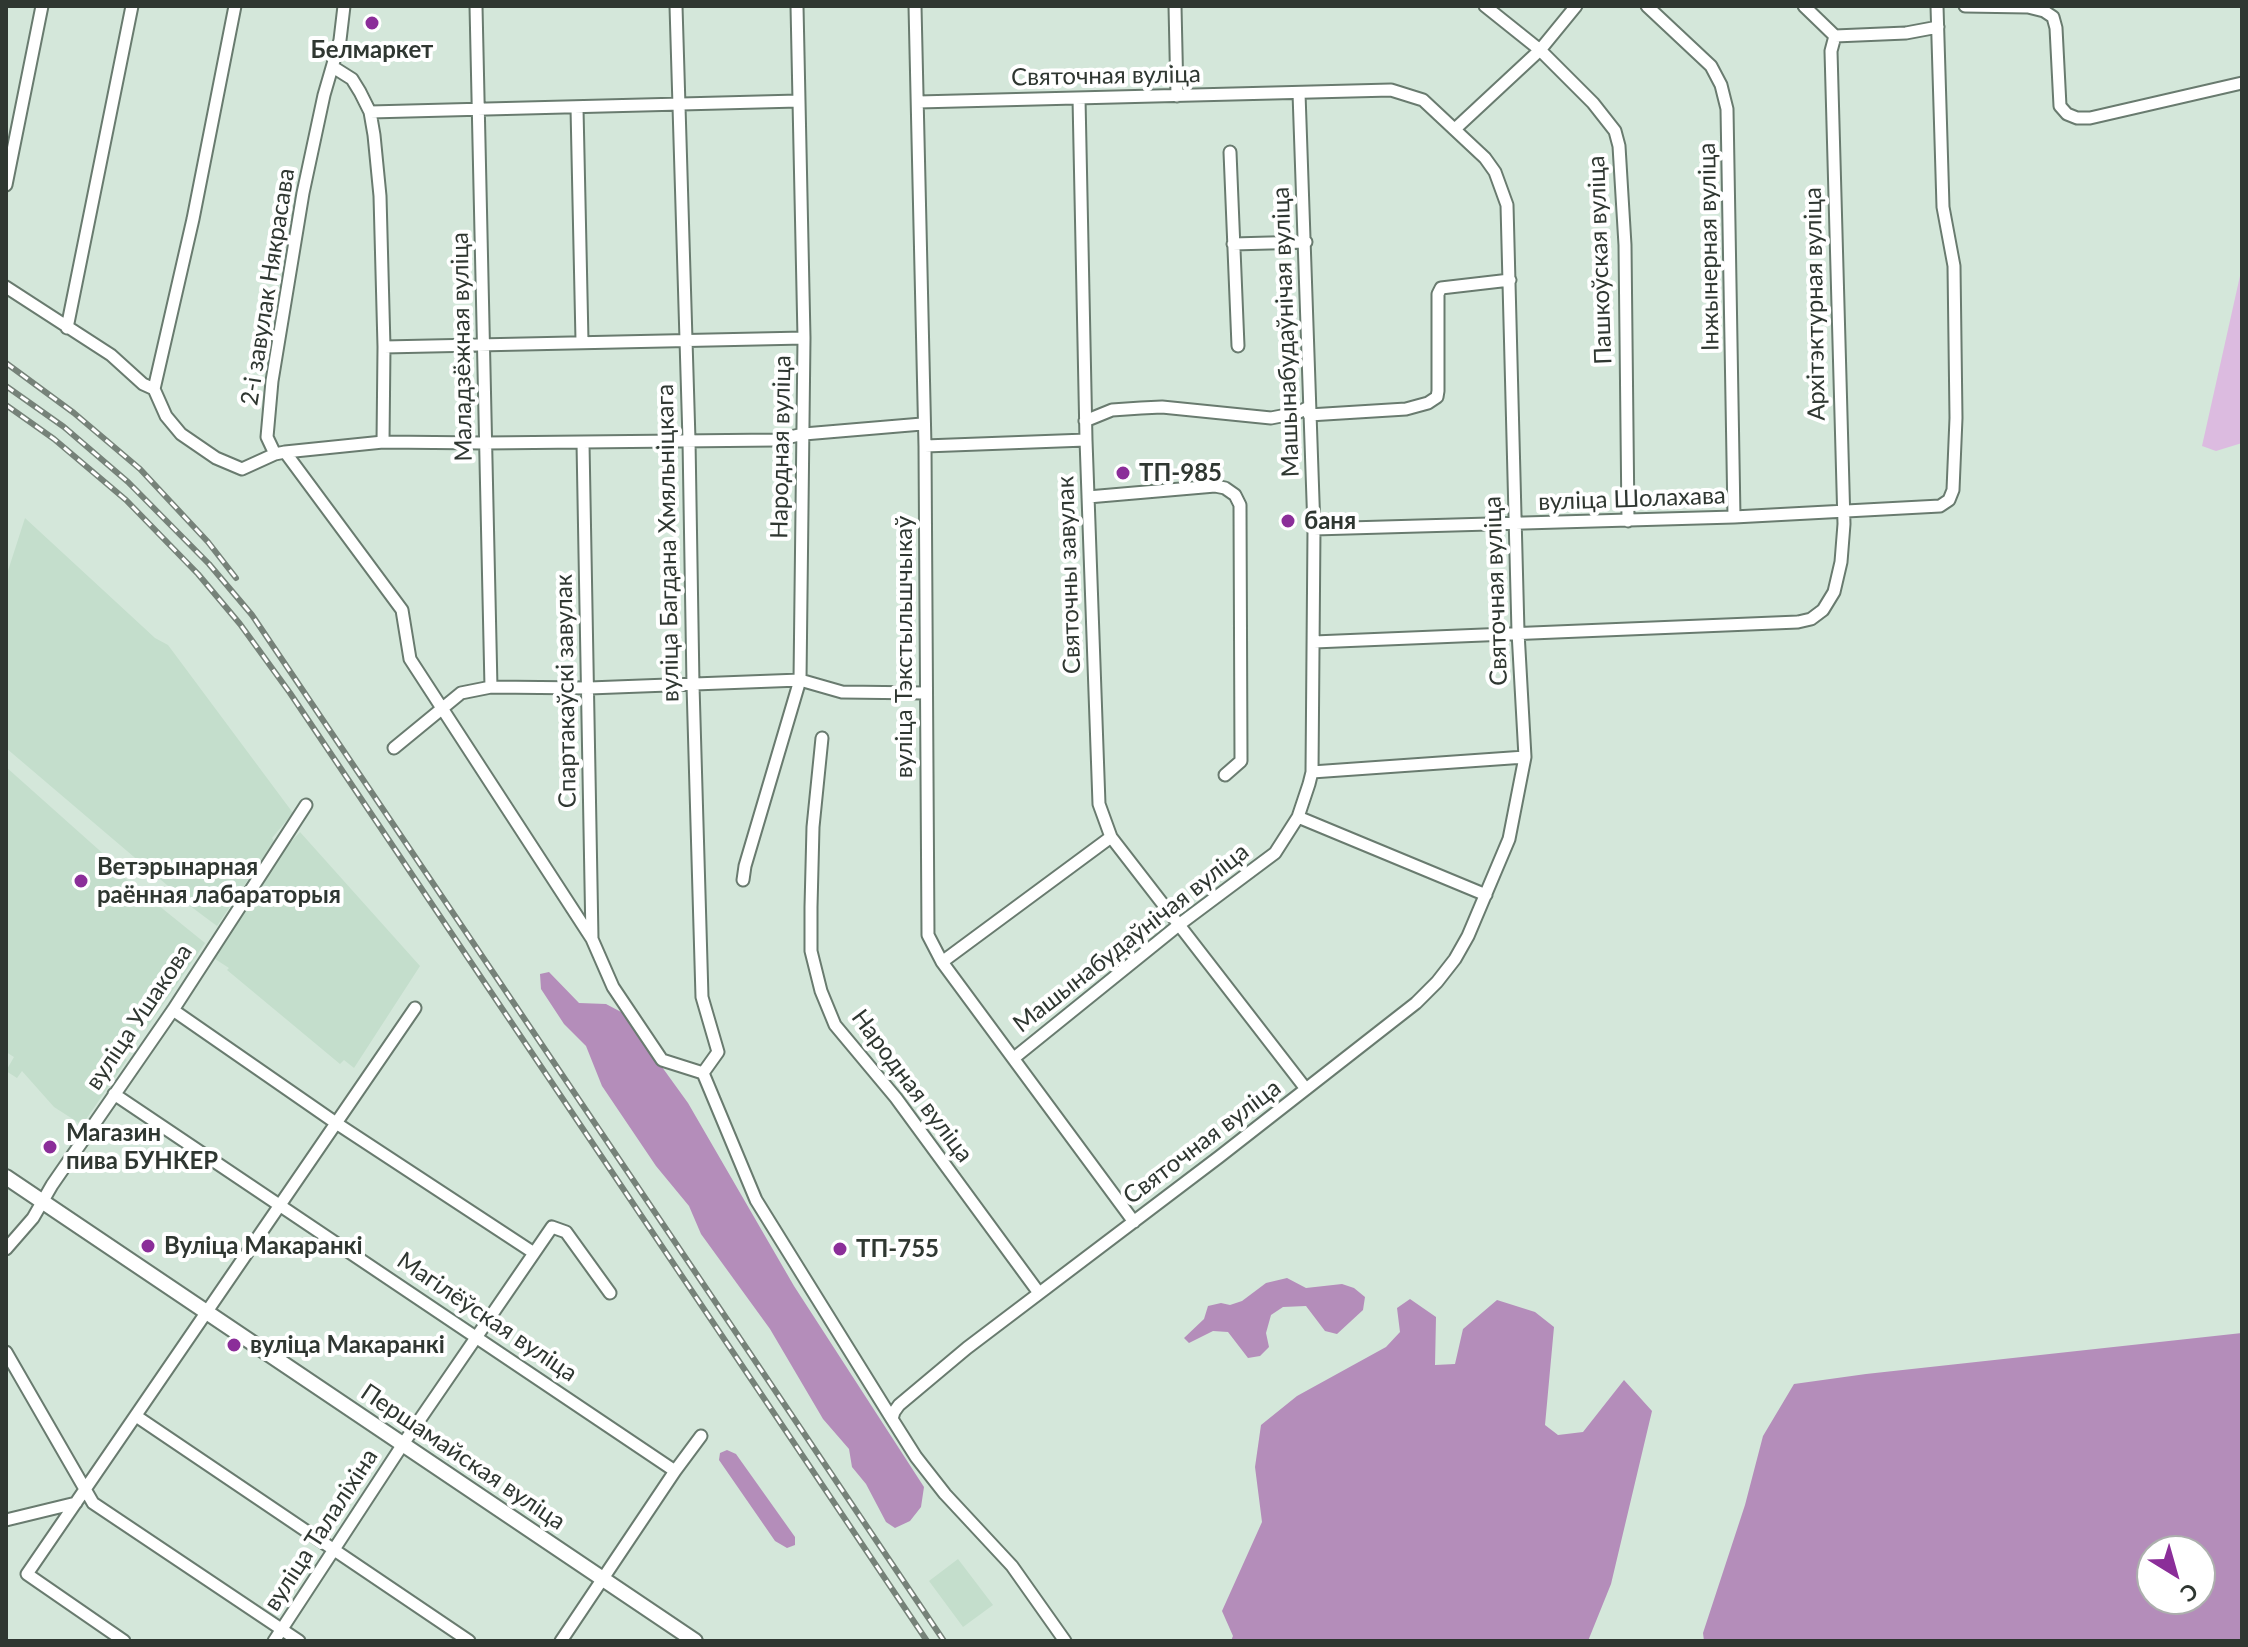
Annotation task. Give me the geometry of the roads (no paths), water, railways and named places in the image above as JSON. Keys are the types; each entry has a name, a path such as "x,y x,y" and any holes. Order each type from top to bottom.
{"main road":[{"name":"Першамайская вуліца","path":"6,1177 695,1641"}],"street":[{"path":"6,185 42,6"},
{"path":"67,328 132,6"},
{"path":"235,6 193,219 154,389 166,416 181,434 216,458 242,469 280,453 383,442 776,440 804,434 922,424"},
{"name":"2-і завулак Някрасава","path":"344,6 303,193 272,381 267,437 402,610 410,659 592,939"},
{"name":"Маладзёжная вуліца","path":"476,6 491,687"},
{"name":"вуліца Багдана Хмяльніцкага","path":"676,6 702,997 718,1052 703,1073"},
{"name":"Народная вуліца","path":"743,880 800,680 804,338 797,6"},
{"name":"вуліца Тэкстыльшчыкаў","path":"915,6 922,424 925,446 928,935 942,962 1134,1222"},
{"path":"1175,6 1177,96"},
{"name":"Пашкоўская вуліца","path":"1485,6 1540,50 1606,117 1619,146 1625,245 1628,521"},
{"path":"1455,129 1540,50 1576,6"},
{"name":"Інжынерная вуліца","path":"1647,6 1711,66 1721,85 1727,109 1734,517"},
{"path":"1804,6 1835,36 1906,33 1938,27 1937,6"},
{"path":"1965,6 2028,7 2053,12 2058,98 2067,114 2077,118 2090,118 2242,83"},
{"name":"вуліца Шолахава","path":"1314,529 1734,517 1940,506 1949,500 1953,490 1956,418 1954,266 1943,207 1938,27"},
{"name":"Архітэктурная вуліца","path":"1518,632 1798,622 1811,619 1823,610 1834,592 1841,562 1843,510 1831,51 1835,36"},
{"path":"333,67 352,79 370,112 380,196 383,442"},
{"name":"Святочная вуліца","path":"892,1419 899,1405 950,1362 1306,1089 1416,1003 1437,982 1455,959 1509,839 1525,757 1518,632 1507,205 1501,185 1485,158 1423,100 1399,92 918,102"},
{"name":"Машынабудаўнічая вуліца","path":"1014,1058 1180,924 1275,853 1298,817 1312,772 1314,529 1299,93"},
{"name":"Святочны завулак","path":"1079,98 1085,421 1099,804 1111,837"},
{"path":"370,112 798,101"},
{"path":"577,108 582,341"},
{"name":"Машынабудаўнічая вуліца","path":"1230,152 1238,346"},
{"path":"1233,244 1306,242"},
{"path":"1085,421 1112,410 1141,408 1162,407 1271,418 1309,411 1406,409 1428,403 1437,397 1438,391 1438,294 1441,288 1510,280"},
{"path":"6,287 111,355 143,384 154,389"},
{"path":"384,347 804,338"},
{"path":"925,446 1086,440"},
{"name":"Спартакаўскі завулак","path":"583,443 592,939"},
{"path":"1088,497 1215,486 1235,495 1240,505 1241,761 1225,775"},
{"path":"1314,642 1518,632"},
{"path":"394,748 461,693 491,687 589,688 800,680 842,692 925,693"},
{"name":"Народная вуліца","path":"822,738 813,827 811,907 811,951 821,991 835,1025 896,1098 1039,1293"},
{"path":"1312,772 1525,757"},
{"name":"вуліца Ушакова","path":"6,1249 44,1202 52,1185 173,1010 306,805"},
{"path":"1298,817 1486,895"},
{"path":"942,962 1111,837 1306,1089"},
{"path":"592,939 613,987 662,1060 703,1073 756,1200 916,1457 945,1494 1012,1566 1065,1641"},
{"path":"124,1641 27,1574 415,1008"},
{"path":"173,1010 336,1123 534,1253"},
{"name":"Магілёўская вуліца","path":"114,1094 675,1471"},
{"name":"вуліца Талаліхіна","path":"274,1641 403,1444 552,1227 566,1232 610,1293"},
{"path":"6,1352 93,1503 299,1641"},
{"path":"136,1416 469,1641"},
{"path":"561,1641 701,1436"},
{"path":"6,1520 76,1503"}],"railway":[{"path":"6,363 74,413 140,469 208,542 236,578"},
{"path":"6,386 64,427 128,482 209,564 252,615 944,1641"},
{"path":"6,405 54,439 126,500 198,574 240,624 290,693 927,1641"}],"place":[{"name":"Белмаркет","path":"372,23"},
{"name":"ТП-985","path":"1123,473"},
{"name":"баня","path":"1288,521"},
{"name":"Ветэрынарная раённая лабараторыя","path":"81,881"},
{"name":"Магазин пива БУНКЕР","path":"50,1147"},
{"name":"Вуліца Макаранкі","path":"148,1246"},
{"name":"ТП-755","path":"840,1249"},
{"name":"вуліца Макаранкі","path":"234,1345"}]}
